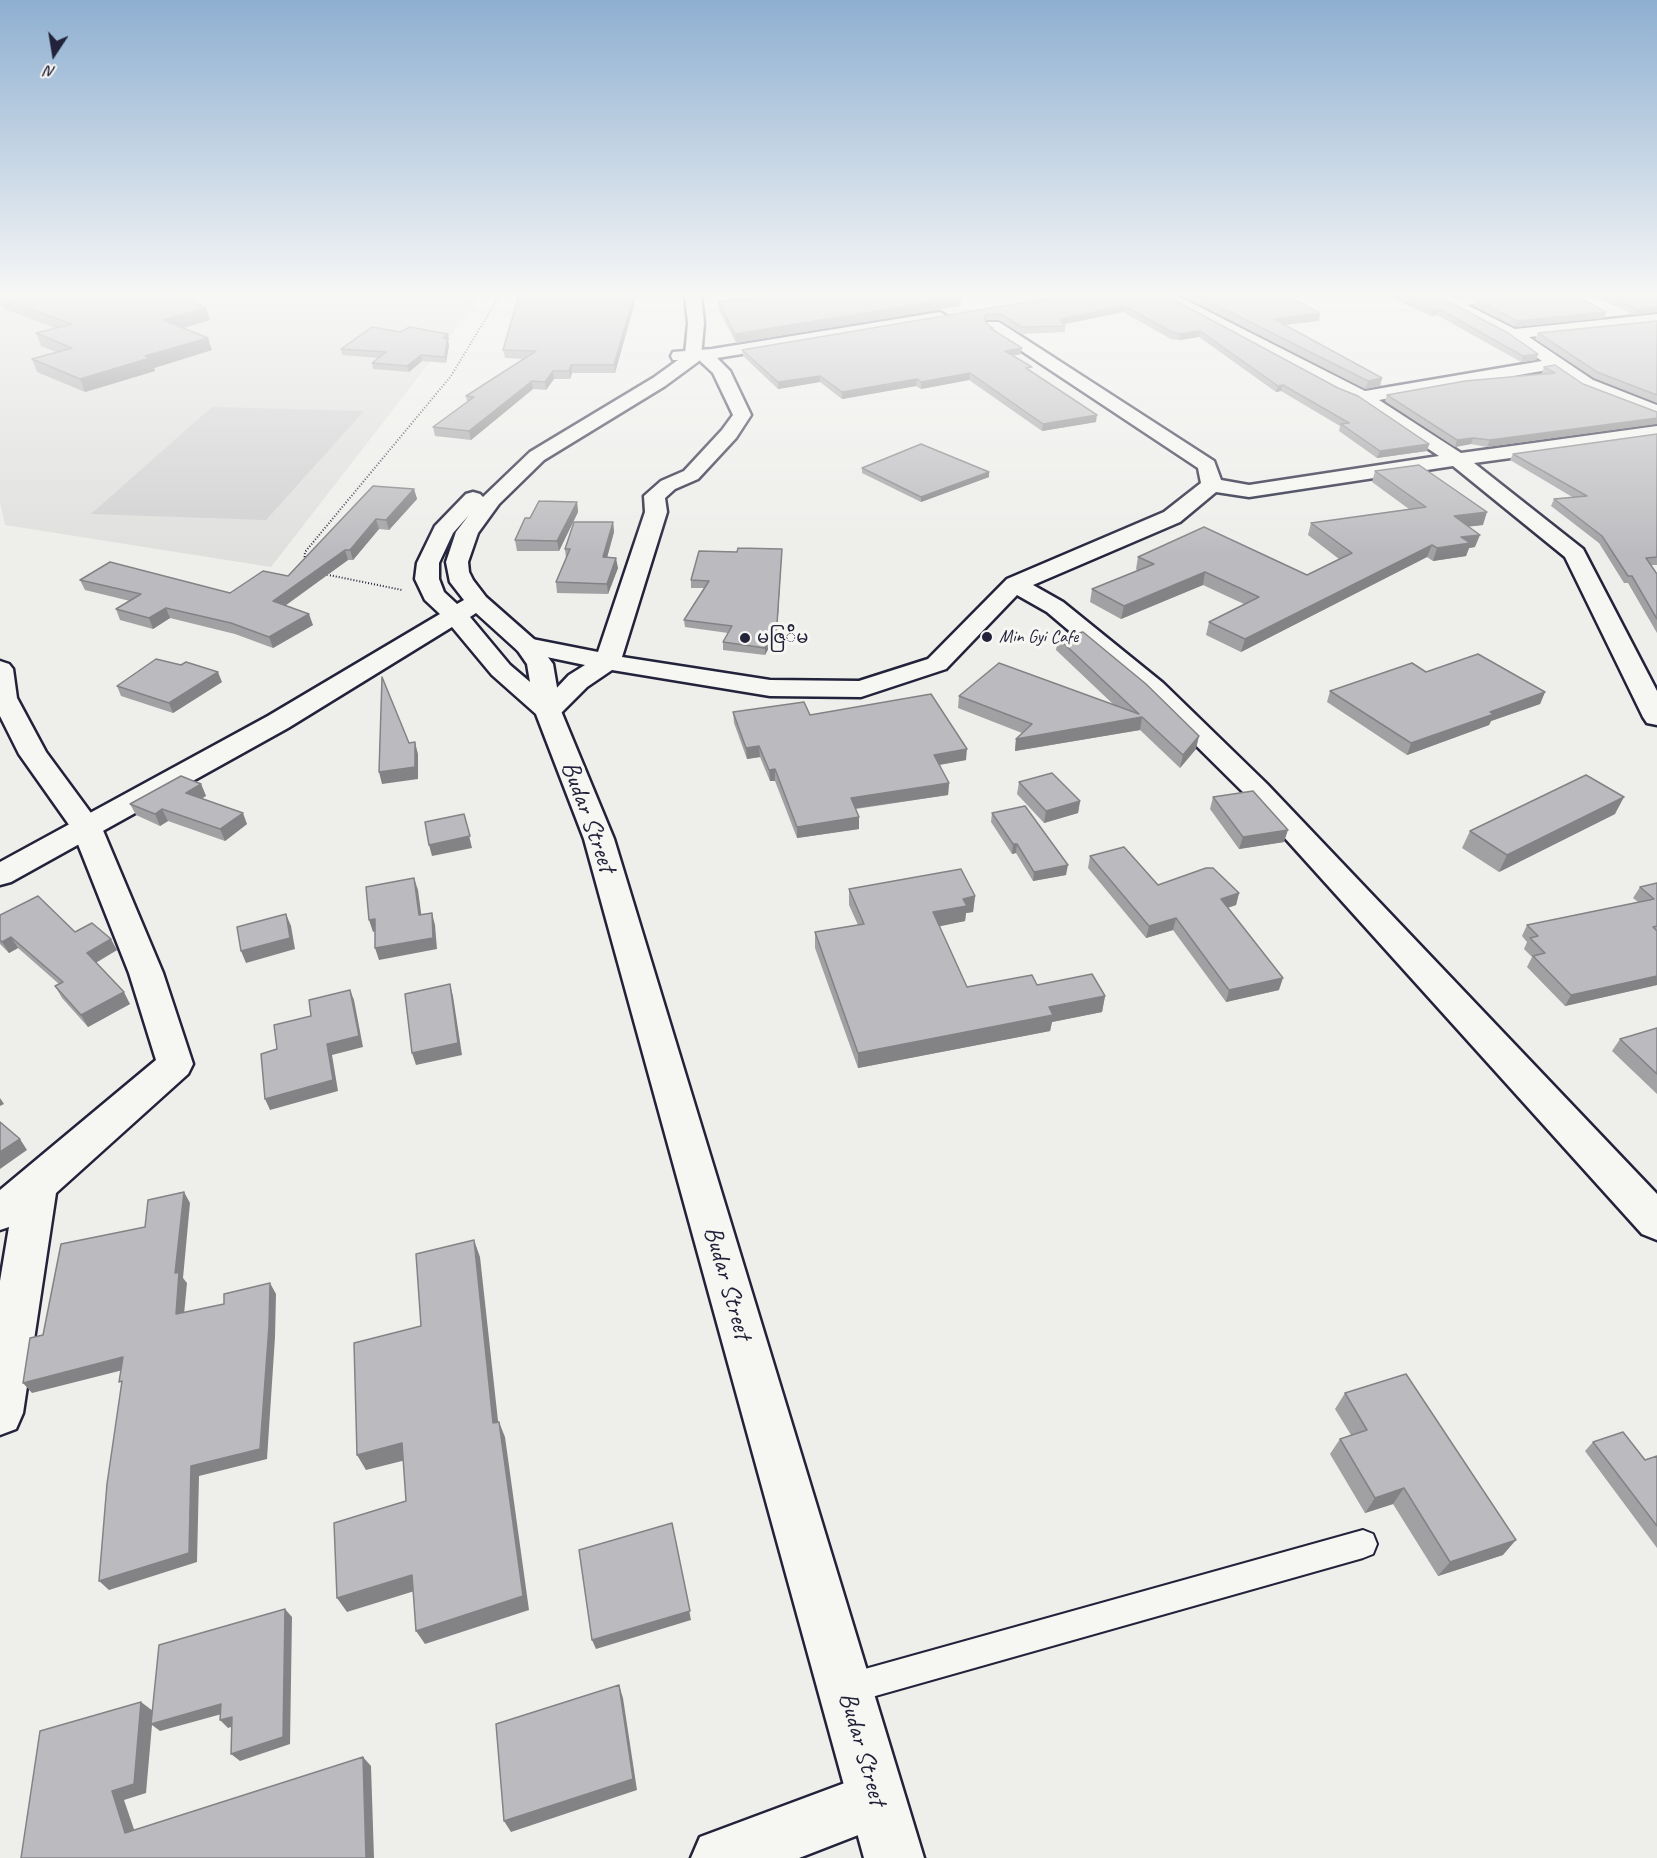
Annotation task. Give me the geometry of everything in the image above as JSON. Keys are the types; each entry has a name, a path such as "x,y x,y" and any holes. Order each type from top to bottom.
{"street":[{"path":"642,382 580,414 524,452 471,499 443,531 428,563 427,579 433,594 466,608 527,646 608,662 771,688 861,689 937,664 1015,584 1172,517 1212,485 1249,491 1457,459 1657,432"},
{"path":"659,382 537,456 492,500 467,532 457,562 466,608 501,670 548,711 578,681 608,662 656,512 654,496 668,485 691,475 729,434 742,415 726,382"},
{"path":"1083,382 1207,465 1212,485"},
{"path":"1329,382 1363,397 1457,459 1575,554 1657,717"},
{"path":"1363,397 1451,382"},
{"path":"1584,382 1657,412"},
{"path":"1015,584 1055,607 1154,689 1257,790 1657,1222"},
{"path":"0,874 278,723 466,608"},
{"name":"Budar Street","path":"527,646 540,664 548,711 599,839 894,1858"},
{"path":"0,1213 37,1185 175,1064 146,973 87,828 33,754 1,689"},
{"path":"0,1413 37,1185"},
{"path":"721,1858 877,1800"}],"lane":[{"path":"845,1689 1363,1544"}],"path":[{"path":"303,569 305,552 446,382"},
{"path":"323,574 433,594"}],"shaded area":[{"path":"0,382 415,382 271,567 5,525 0,502"},
{"path":"212,407 364,411 266,520 91,514"}],"building":[{"path":"488,382 531,382 469,431 433,427 474,397 466,396"},
{"path":"828,382 901,382 842,392"},
{"path":"982,382 1047,382 1097,415 1043,424"},
{"path":"1272,382 1326,382 1358,396 1429,444 1380,451 1341,424 1349,423 1283,385 1278,386"},
{"path":"1461,382 1580,382 1657,412 1657,418 1490,440 1473,438 1457,440 1387,395"},
{"path":"1622,382 1657,382 1657,395"},
{"path":"1657,434 1657,557 1646,558 1657,574 1657,619 1632,576 1628,576 1602,536 1554,499 1587,496 1513,454"},
{"path":"921,444 989,472 921,497 862,468"},
{"path":"1419,465 1487,512 1454,516 1480,535 1461,537 1470,543 1437,548 1432,545 1245,639 1209,622 1259,597 1205,572 1124,606 1092,589 1154,564 1138,557 1204,527 1307,575 1352,553 1311,523 1426,507 1375,471"},
{"path":"373,486 414,489 386,520 376,519 350,550 345,550 273,601 309,614 269,637 231,623 166,608 149,618 116,609 141,594 80,580 110,562 230,593 263,571 288,576"},
{"path":"539,501 577,502 557,541 515,540 525,518 530,518"},
{"path":"574,522 613,522 603,557 616,558 607,584 556,582 570,549 565,549"},
{"path":"738,548 782,549 777,624 765,648 723,642 732,626 684,620 709,581 691,580 699,551 737,552"},
{"path":"1083,632 1146,684 1199,736 1183,755 1142,717 1016,739 1032,724 959,696 999,663 1139,714 1058,638"},
{"path":"1478,654 1545,692 1490,712 1494,714 1411,743 1330,691 1412,663 1426,672"},
{"path":"156,659 181,665 186,662 218,672 169,703 117,686"},
{"path":"382,677 409,743 415,742 415,767 379,772"},
{"path":"931,694 967,749 934,755 949,783 851,798 859,817 797,827 775,769 769,770 759,746 746,748 733,712 804,702 810,715"},
{"path":"1052,773 1080,801 1046,811 1019,782"},
{"path":"1586,775 1624,797 1507,855 1470,831"},
{"path":"181,776 201,784 186,793 243,813 220,829 162,809 155,814 130,804"},
{"path":"1253,791 1288,830 1243,837 1213,797"},
{"path":"1025,806 1068,865 1034,872 1017,844 1013,844 992,813"},
{"path":"464,814 470,836 429,845 425,822"},
{"path":"1124,847 1158,885 1206,868 1213,868 1239,893 1221,899 1283,978 1229,990 1176,918 1149,926 1090,856"},
{"path":"961,869 975,896 963,899 967,906 933,912 967,987 1032,975 1037,985 1092,974 1105,996 1049,1007 1053,1015 858,1053 815,932 864,924 849,889"},
{"path":"414,878 419,915 432,913 433,938 375,948 375,919 369,920 366,887"},
{"path":"1657,883 1657,926 1653,927 1657,931 1657,976 1571,995 1533,956 1545,953 1530,938 1538,936 1527,925 1654,899 1640,887"},
{"path":"38,896 75,932 92,923 111,939 87,953 124,992 81,1015 55,986 63,982 11,937 2,942 0,940 0,915"},
{"path":"286,914 290,938 241,951 237,927"},
{"path":"450,984 458,1043 412,1053 405,994"},
{"path":"350,990 359,1036 327,1044 333,1080 265,1099 261,1054 277,1049 274,1025 311,1016 309,1000"},
{"path":"1657,1028 1657,1074 1620,1039"},
{"path":"0,1122 20,1139 0,1152"},
{"path":"184,1192 175,1273 179,1272 176,1314 224,1304 224,1294 270,1283 260,1449 191,1466 189,1553 99,1581 107,1484 122,1381 119,1382 123,1357 23,1383 30,1338 43,1335 61,1244 145,1227 148,1200"},
{"path":"474,1240 493,1423 499,1422 523,1596 416,1631 412,1575 337,1598 334,1523 406,1501 402,1443 357,1455 354,1343 421,1326 416,1254"},
{"path":"1406,1374 1516,1540 1450,1562 1404,1488 1375,1498 1340,1439 1367,1430 1345,1393"},
{"path":"1623,1432 1645,1460 1657,1456 1657,1526 1593,1442"},
{"path":"672,1523 690,1611 592,1640 579,1550"},
{"path":"285,1609 283,1737 231,1754 232,1717 220,1720 221,1704 151,1724 159,1645"},
{"path":"619,1685 633,1779 504,1821 496,1724"},
{"path":"141,1702 134,1784 112,1791 125,1833 363,1757 366,1858 21,1858 40,1731"}],"place":[{"name":"Min Gyi Cafe","path":"987,637"},
{"name":"မဇြ်ိမ","path":"745,638"}]}
